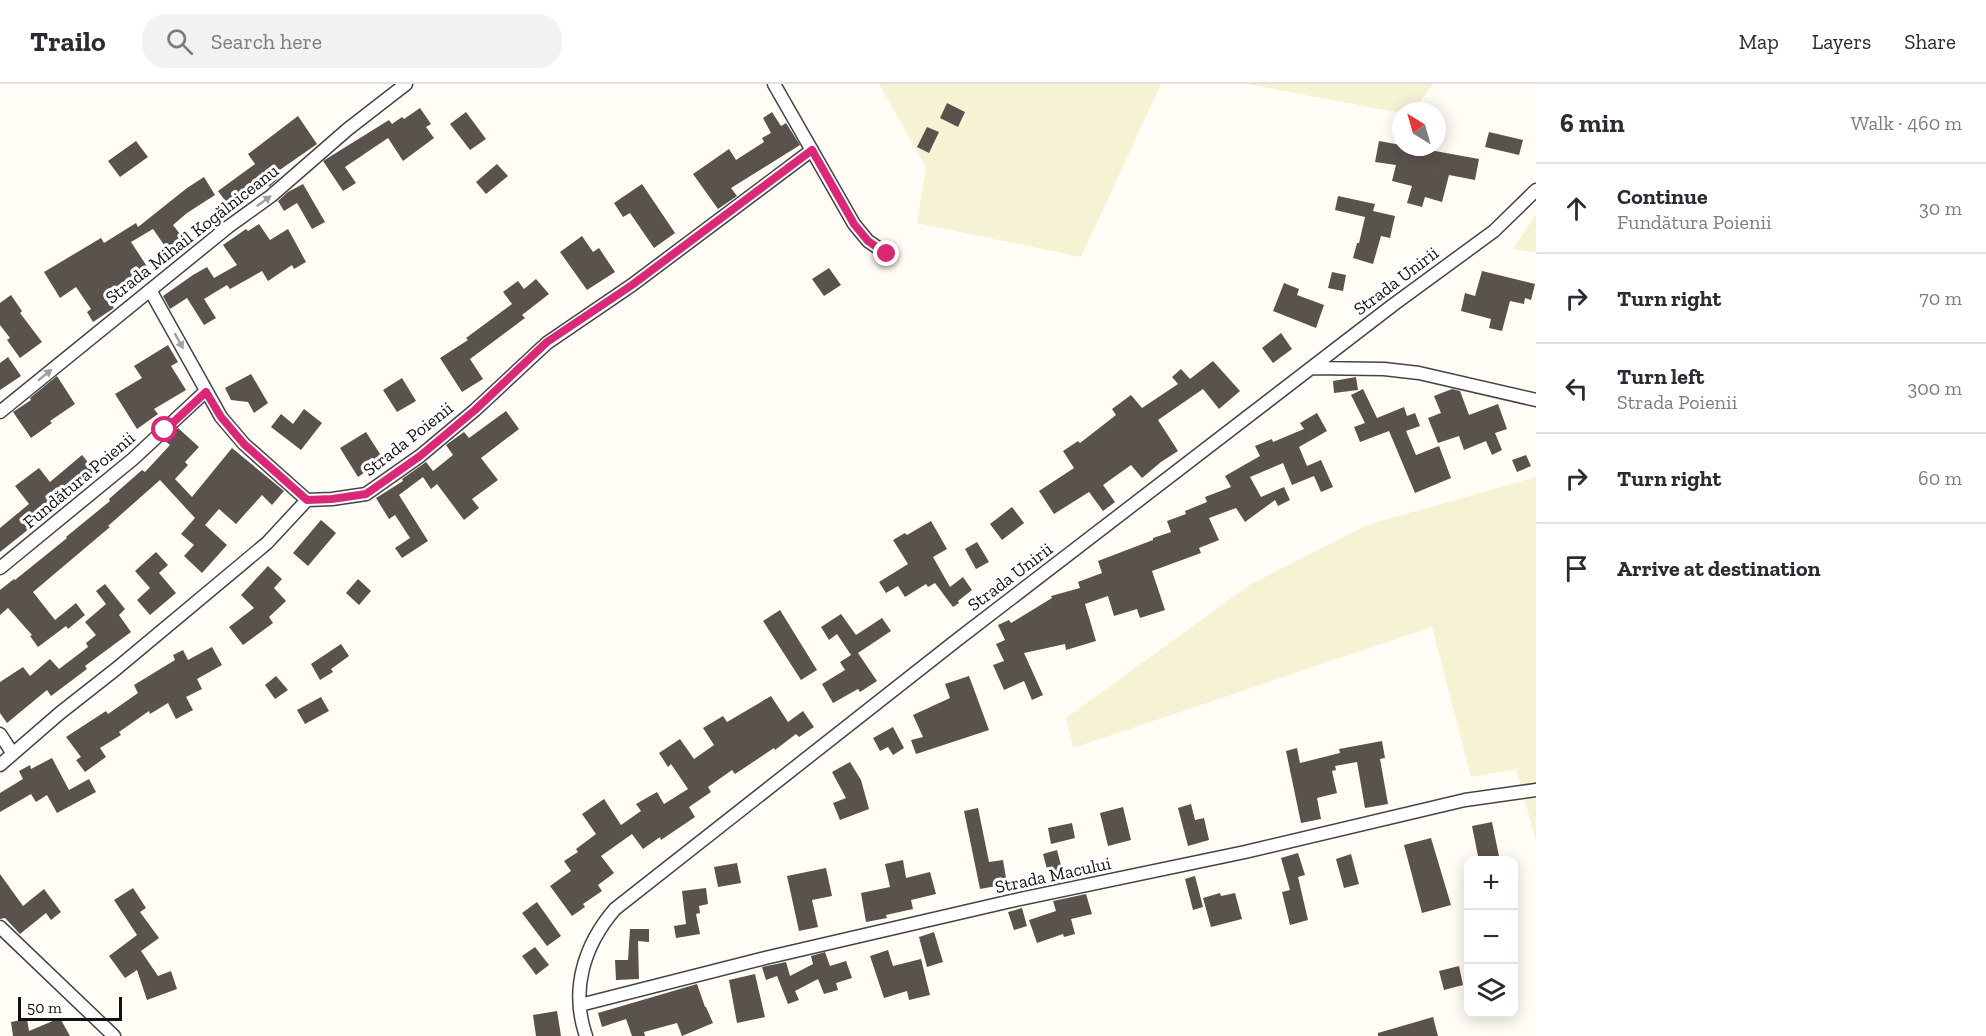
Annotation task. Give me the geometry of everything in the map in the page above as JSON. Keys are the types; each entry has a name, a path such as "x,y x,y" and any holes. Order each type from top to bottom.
{"street":[{"name":"Strada Mihail Kogălniceanu","path":"0,412 228,227 271,196 348,129 406,84"},
{"path":"774,84 854,224 868,241 887,254"},
{"name":"Strada Poienii","path":"307,500 366,494 420,456 475,410 547,342 632,285 812,150"},
{"name":"Strada Unirii","path":"586,1036 580,1005 580,976 584,959 601,925 631,894 1393,305 1494,231 1536,190"},
{"path":"0,765 267,543 307,500 244,444 221,417 150,290"},
{"path":"1311,368 1384,369 1419,374 1536,400"},
{"name":"Fundătura Poienii","path":"0,568 133,459 206,392"},
{"path":"0,734 13,754"},
{"name":"Strada Macului","path":"580,1005 765,958 1011,901 1245,852 1465,800 1536,790"},
{"path":"0,927 114,1036"}],"shaded area":[{"path":"879,84 1161,84 1081,257 917,223 926,167"},
{"path":"1248,84 1433,84 1420,102 1392,102 1392,111"},
{"path":"1536,214 1536,253 1513,249"},
{"path":"1536,477 1536,841 1516,769 1471,777 1432,627 1073,748 1066,718 1251,584 1367,525"}],"building":[{"path":"947,103 965,112 958,127 940,118"},
{"path":"420,108 431,124 426,127 434,138 403,161 388,138 345,167 356,183 343,191 323,161 389,120 392,124"},
{"path":"466,112 486,139 470,150 450,124"},
{"path":"772,112 781,126 786,123 800,145 731,188 737,196 718,209 693,174 729,149 736,160 764,142 762,138 771,133 763,118"},
{"path":"298,116 317,144 274,174 278,179 269,187 268,185 261,190 257,186 229,206 218,191 255,164 248,154"},
{"path":"927,127 939,132 929,153 917,147"},
{"path":"1489,132 1523,140 1519,155 1485,147"},
{"path":"136,141 148,157 120,177 108,161"},
{"path":"1379,141 1392,143 1392,156 1446,156 1446,153 1479,159 1475,180 1449,175 1442,202 1425,197 1422,207 1407,203 1412,186 1392,181 1396,165 1375,162"},
{"path":"497,164 508,176 486,194 476,182"},
{"path":"204,177 215,195 173,225 187,243 171,255 153,229 131,242 148,268 123,283 128,291 110,303 114,308 93,322 87,312 91,309 76,287 60,298 44,272 101,238 104,243 136,223 138,227"},
{"path":"303,184 325,222 312,229 297,203 284,211 278,201 288,192"},
{"path":"642,184 675,233 654,248 630,213 623,217 614,203"},
{"path":"1338,196 1375,204 1373,211 1395,216 1390,238 1381,236 1373,264 1353,258 1365,217 1335,210"},
{"path":"259,224 270,240 288,229 306,262 294,269 292,265 268,281 262,271 230,289 227,285 204,299 216,318 204,325 187,298 170,309 163,296 193,275 207,267 214,278 237,265 223,245 246,229 248,231"},
{"path":"582,236 593,252 599,248 615,272 587,290 560,252"},
{"path":"829,268 841,285 824,296 812,279"},
{"path":"1482,271 1535,284 1531,300 1525,298 1524,304 1510,301 1502,331 1489,328 1491,319 1461,311 1465,293 1475,296"},
{"path":"1332,272 1346,275 1343,291 1328,288"},
{"path":"536,279 549,294 522,315 525,318 470,359 483,379 462,392 440,358 468,340 466,338 512,304 503,292 518,281 524,289"},
{"path":"1284,283 1299,289 1297,295 1324,305 1316,328 1273,311"},
{"path":"11,295 22,311 20,313 42,342 20,358 7,340 10,338 0,325 0,303"},
{"path":"1281,333 1292,349 1273,363 1262,348"},
{"path":"168,345 178,362 171,366 186,390 154,409 158,414 137,429 115,394 142,378 134,366"},
{"path":"8,357 21,376 0,390 0,363"},
{"path":"1213,361 1240,391 1219,409 1203,389 1158,420 1178,451 1142,478 1131,465 1103,485 1115,502 1103,511 1089,492 1054,514 1039,491 1074,468 1063,451 1078,441 1080,443 1116,415 1112,409 1131,395 1142,408 1178,384 1172,377 1181,369 1190,379"},
{"path":"251,374 268,403 254,413 248,402 231,400 225,388"},
{"path":"57,376 75,404 50,421 52,423 31,438 13,412 31,400 30,398"},
{"path":"1356,377 1358,390 1334,393 1333,381"},
{"path":"402,378 416,401 397,412 383,390"},
{"path":"1363,389 1377,418 1404,407 1407,416 1415,413 1420,426 1406,431 1416,455 1439,446 1451,478 1415,493 1389,431 1360,442 1354,427 1365,423 1351,395"},
{"path":"1452,389 1460,391 1469,415 1498,404 1507,429 1495,433 1502,450 1492,455 1486,441 1464,450 1459,436 1438,443 1428,418 1441,413 1434,396"},
{"path":"304,409 322,423 301,450 271,427 281,414 293,424"},
{"path":"506,411 519,429 481,458 498,480 472,499 479,508 464,520 437,484 431,489 423,477 399,495 428,541 402,558 395,548 410,538 395,515 389,519 376,498 403,481 402,479 426,462 433,471 453,455 446,445 464,432 469,438"},
{"path":"1317,413 1327,431 1299,447 1307,466 1321,460 1333,487 1321,492 1314,476 1292,485 1283,463 1250,477 1261,497 1284,487 1290,500 1278,506 1275,500 1245,522 1236,508 1209,518 1219,540 1199,548 1201,553 1152,571 1165,610 1140,618 1137,609 1114,616 1108,596 1085,604 1096,641 1066,650 1065,644 1024,653 1043,695 1032,700 1024,681 1004,690 993,665 1004,661 996,644 1005,640 998,625 1009,620 1011,623 1052,598 1051,596 1080,588 1078,582 1102,573 1098,561 1171,532 1167,521 1186,514 1185,511 1207,502 1205,497 1231,487 1225,476 1260,456 1255,446 1272,439 1273,442 1304,429 1300,423"},
{"path":"178,428 199,447 185,462 188,465 175,479 192,497 232,448 284,491 272,505 262,495 236,524 219,509 205,525 227,545 202,573 184,556 194,545 181,534 195,518 160,480 108,526 110,527 33,592 55,620 76,603 85,615 68,629 66,626 38,647 30,636 32,635 8,608 0,615 0,590 67,538 142,470 145,472 170,445 165,441"},
{"path":"366,432 387,465 377,471 374,466 358,477 340,448"},
{"path":"82,455 96,472 0,552 0,528 29,504 15,486 39,468 50,482"},
{"path":"1526,455 1531,466 1517,472 1512,460"},
{"path":"1012,507 1024,523 1002,540 990,524"},
{"path":"321,520 336,533 308,566 293,553"},
{"path":"931,521 947,549 933,557 950,587 963,577 972,590 953,607 935,583 928,587 926,584 905,597 898,586 886,593 879,582 908,564 893,540"},
{"path":"977,542 989,562 976,569 965,549"},
{"path":"156,552 168,565 159,573 176,593 150,615 137,600 150,588 135,571"},
{"path":"268,566 282,579 274,588 286,601 269,617 273,623 243,645 229,627 254,608 241,595"},
{"path":"358,579 371,591 359,605 346,593"},
{"path":"105,584 125,609 119,615 131,632 85,666 87,669 51,696 47,690 7,723 0,713 0,682 23,667 30,676 50,659 59,669 88,647 86,643 96,635 85,622 106,604 96,591"},
{"path":"780,610 817,670 801,680 763,621"},
{"path":"841,614 856,635 882,618 891,631 858,653 877,681 860,692 858,689 833,703 822,684 845,670 840,662 851,655 837,634 829,640 821,627"},
{"path":"341,644 349,656 331,669 333,672 320,680 311,664"},
{"path":"212,647 222,665 197,679 202,689 186,697 193,710 176,719 168,703 150,714 149,711 119,732 121,735 100,748 106,757 85,772 76,760 81,757 66,737 106,711 108,714 138,693 134,685 175,660 173,655 183,650 188,660"},
{"path":"276,676 288,690 275,699 265,685"},
{"path":"969,676 989,730 916,754 911,740 923,737 913,715 950,698 945,684"},
{"path":"771,696 788,722 803,711 814,727 799,737 796,734 775,750 774,748 735,774 732,770 708,787 711,792 689,807 695,817 661,840 660,837 643,849 632,834 601,856 614,873 598,885 602,891 583,904 585,907 572,916 550,886 571,871 564,861 578,852 576,849 596,834 582,814 604,799 621,825 641,811 636,804 657,792 664,804 688,789 671,764 668,767 659,753 680,739 694,759 714,745 703,728 723,716 727,722"},
{"path":"321,697 329,711 305,724 297,710"},
{"path":"893,727 904,748 893,755 888,747 880,751 873,738"},
{"path":"1382,741 1385,758 1380,759 1388,804 1365,808 1357,762 1335,766 1336,770 1332,771 1337,793 1317,798 1321,819 1301,823 1286,751 1297,748 1300,763 1340,753 1339,749"},
{"path":"52,758 69,790 89,779 96,792 57,813 47,795 36,802 31,794 0,812 0,793 23,779 19,771 30,765 31,769"},
{"path":"850,762 861,780 869,809 840,820 833,803 846,798 832,772"},
{"path":"1191,804 1195,820 1204,818 1209,840 1188,846 1178,808"},
{"path":"1123,807 1131,840 1108,846 1100,813"},
{"path":"978,808 989,862 1003,860 1007,884 980,889 964,811"},
{"path":"1492,822 1499,856 1478,856 1472,826"},
{"path":"1072,823 1075,838 1051,844 1048,828"},
{"path":"1431,838 1451,905 1422,913 1404,845"},
{"path":"1057,850 1065,881 1051,884 1043,854"},
{"path":"1298,853 1305,875 1298,877 1308,920 1290,925 1282,892 1290,890 1281,858"},
{"path":"1351,854 1359,884 1344,888 1336,859"},
{"path":"903,860 906,878 930,872 936,894 911,900 913,909 866,922 861,893 890,887 885,864"},
{"path":"737,863 741,883 718,887 714,867"},
{"path":"826,868 832,896 812,900 818,927 799,931 787,876"},
{"path":"0,874 23,906 44,889 61,912 51,920 46,913 20,934 5,918 0,919"},
{"path":"1195,876 1203,907 1193,910 1185,879"},
{"path":"133,888 146,908 140,912 159,938 141,951 158,976 171,971 177,989 147,1000 137,970 125,978 109,956 137,935 114,900"},
{"path":"706,888 708,904 699,906 700,913 696,914 700,934 676,938 674,926 686,924 682,891"},
{"path":"1220,893 1221,896 1235,893 1242,919 1211,927 1203,898"},
{"path":"1086,894 1092,914 1071,919 1075,934 1064,937 1063,934 1037,943 1029,920 1056,911 1053,901"},
{"path":"537,902 561,936 547,946 522,913"},
{"path":"1022,908 1027,926 1014,930 1008,912"},
{"path":"630,929 649,929 649,942 638,941 639,979 616,980 615,960 628,960"},
{"path":"934,932 943,962 927,967 919,937"},
{"path":"535,947 549,965 536,975 522,956"},
{"path":"888,950 893,966 921,959 930,995 909,1000 907,991 884,998 870,956"},
{"path":"825,952 830,966 846,961 852,978 836,983 838,990 824,994 818,979 795,991 799,1000 788,1004 777,976 766,980 762,967 786,962 790,976 813,964 811,956"},
{"path":"1459,966 1463,985 1444,990 1439,971"},
{"path":"755,974 765,1017 737,1023 729,980"},
{"path":"697,984 713,1023 682,1036 677,1023 644,1032 645,1036 632,1036 626,1019 602,1027 598,1013"},
{"path":"557,1011 561,1036 536,1036 533,1015"},
{"path":"1433,1017 1438,1036 1378,1036 1378,1033"},
{"path":"60,1018 70,1036 13,1036 11,1022 27,1019 29,1031"}],"route":[{"path":"165,430 206,392 221,417 244,444 307,500 366,494 420,456 475,410 547,342 632,285 812,150 854,224 868,241 887,254"}]}
